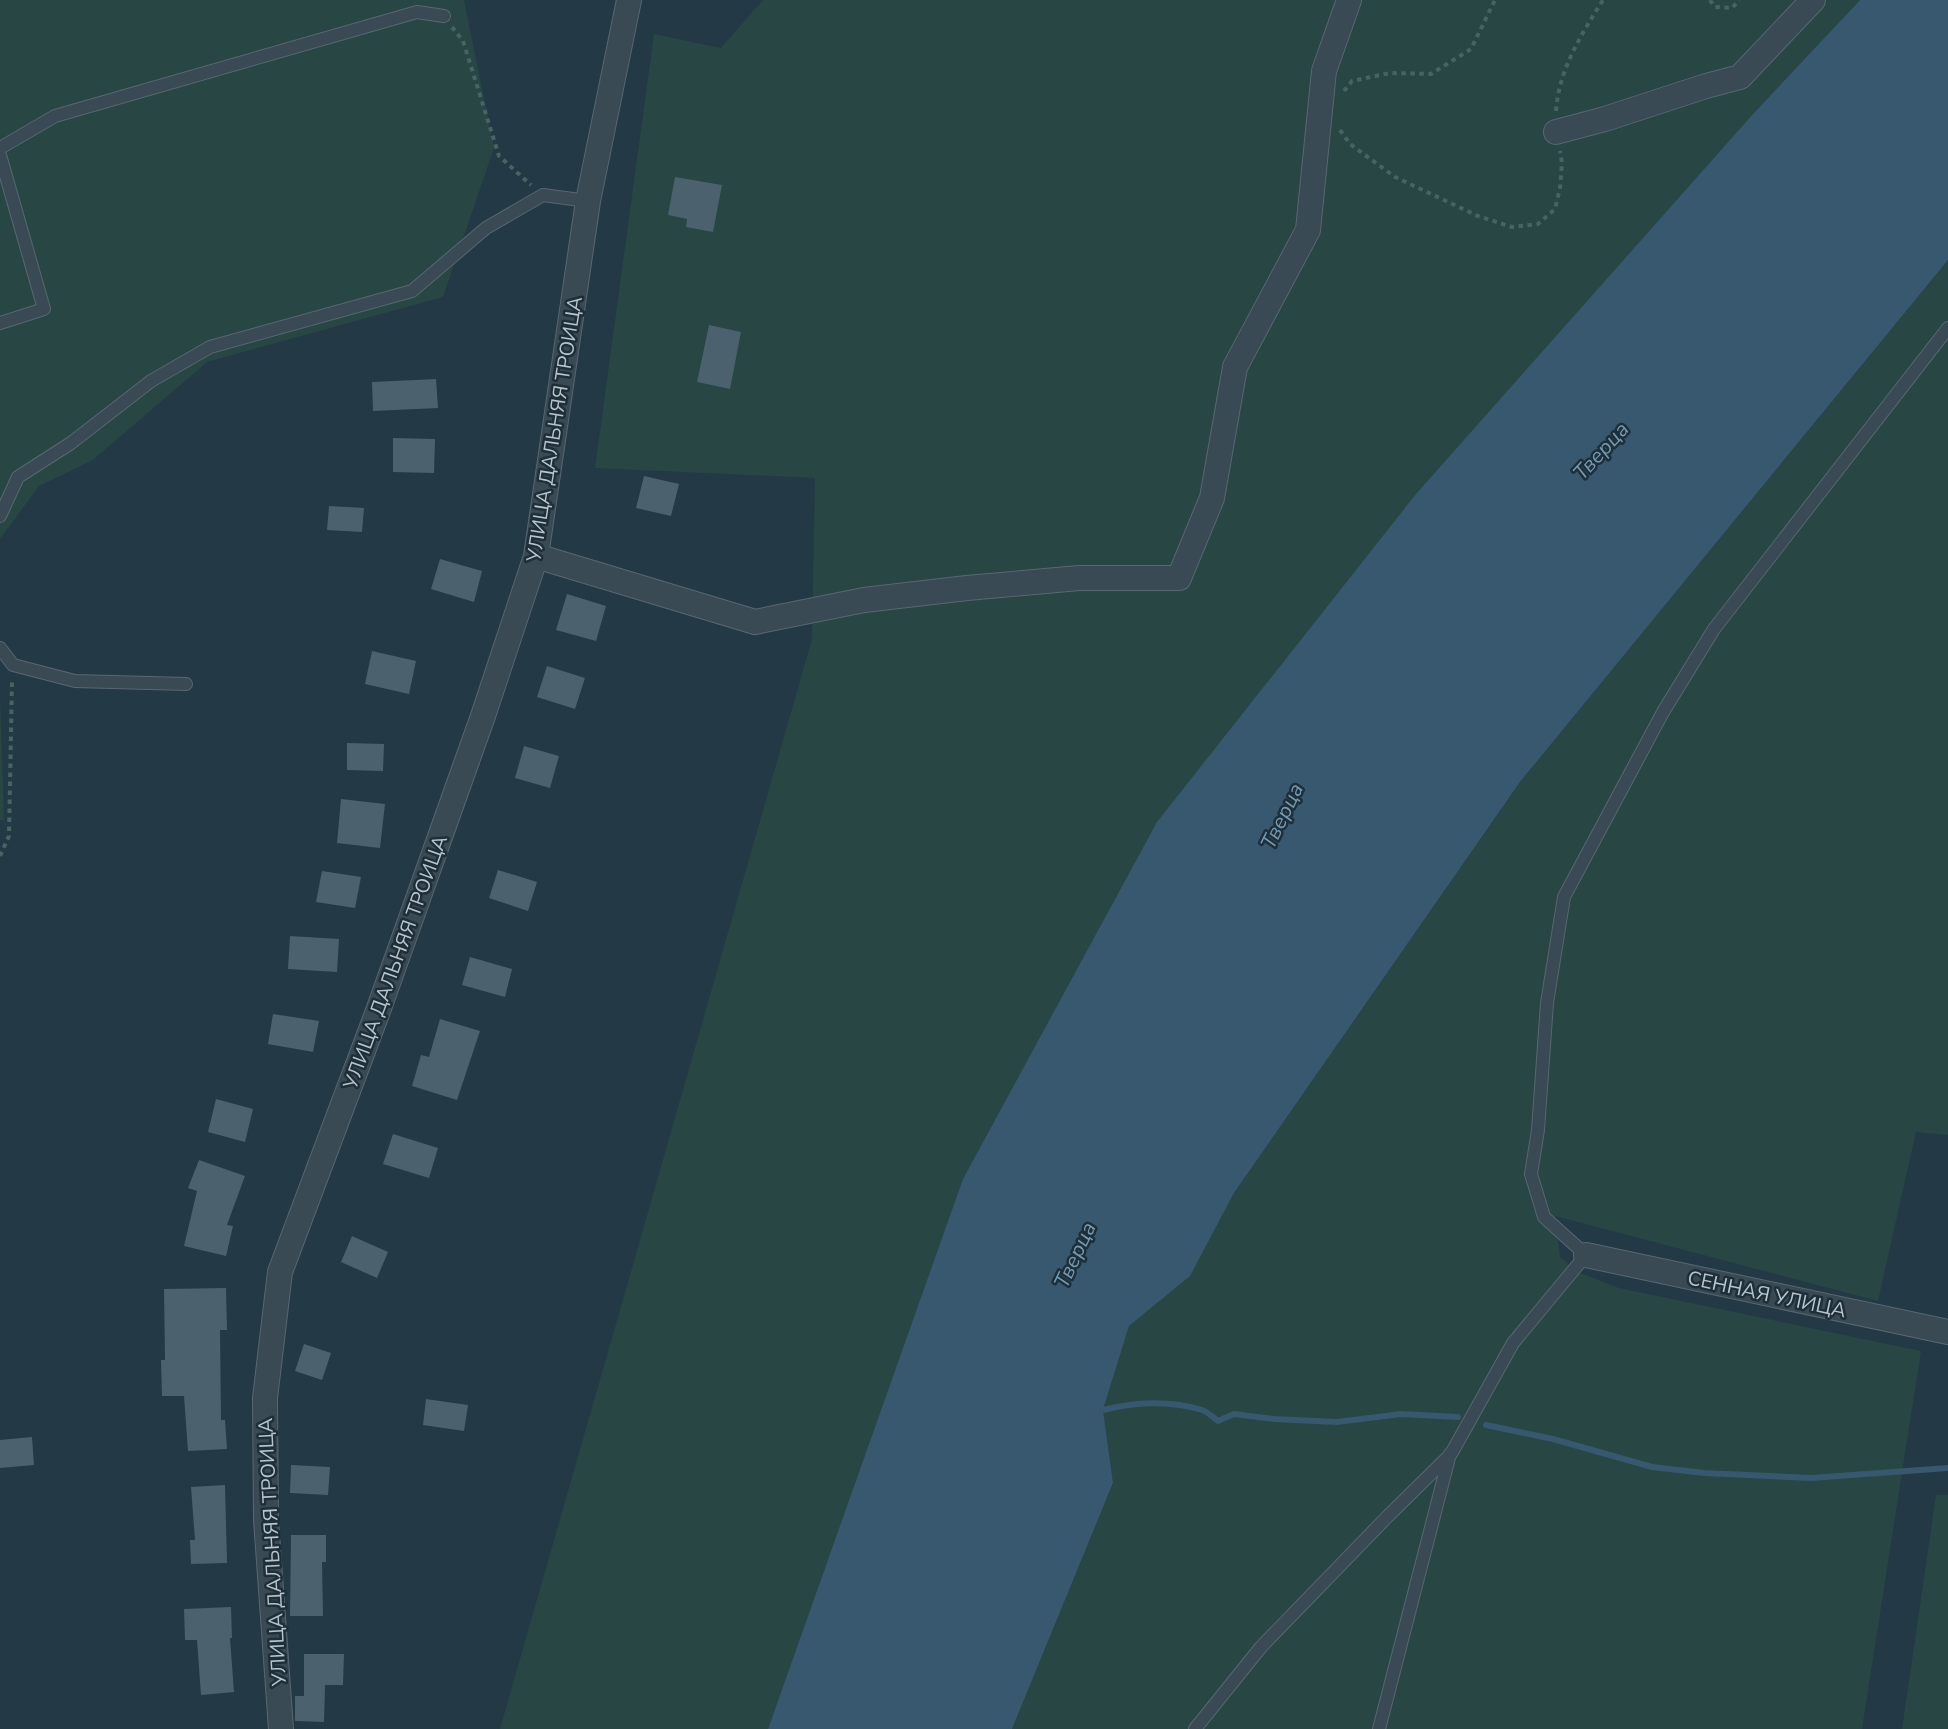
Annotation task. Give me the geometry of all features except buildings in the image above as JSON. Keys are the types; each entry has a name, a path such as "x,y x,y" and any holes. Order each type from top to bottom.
{"street":[{"name":"УЛИЦА ДАЛЬНЯЯ ТРОИЦА","path":"281,1729 266,1520 265,1409 280,1272 398,957 483,716 536,556 588,201 629,0"},
{"path":"536,556 755,622 864,600 967,588 1078,578 1179,578 1212,498 1235,367 1308,230 1324,71 1349,0"},
{"path":"1556,132 1605,119 1706,86 1740,78 1813,0"},
{"name":"СЕННАЯ УЛИЦА","path":"1586,1255 1948,1332"}],"lane":[{"path":"0,148 56,116 417,12 444,16"},
{"path":"0,155 44,309 0,323"},
{"path":"0,516 18,477 71,443 151,381 210,347 411,291 486,228 543,195 588,201"},
{"path":"1379,1729 1451,1454 1513,1343 1586,1255 1544,1216 1531,1174 1538,1130 1547,1003 1564,897 1663,712 1714,629 1948,328"},
{"path":"0,648 13,665 75,681 186,684"},
{"path":"1195,1729 1261,1647 1387,1516 1451,1454"}],"path":[{"path":"1340,97 1352,81 1390,73 1431,74 1441,68 1471,49 1495,0"},
{"path":"1336,124 1350,144 1395,177 1478,216 1512,227 1538,224 1555,209 1560,188 1562,163 1556,132 1556,108 1562,77 1571,54 1603,0"},
{"path":"1710,0 1715,7 1732,8 1739,0"},
{"path":"444,16 463,41 499,156 543,195"},
{"path":"0,856 9,836 13,665"}],"green space":[{"path":"0,0 464,0 494,148 443,297 207,362 93,460 39,486 0,539"},
{"path":"763,0 1860,0 1753,114 808,1620 768,1729 500,1729 812,639 815,478 595,468 654,34 721,48"},
{"path":"1948,260 1948,1135 1916,1132 1878,1301 1555,1216 1560,1257 1580,1273 1619,1288 1921,1351 1862,1729 1012,1729 1113,1483 1103,1410 1129,1326 1190,1275 1234,1193 1520,782"},
{"path":"0,696 4,820 0,820"},
{"path":"1936,1495 1948,1495 1948,1729 1902,1729"}],"water":[{"name":"Тверца","path":"1860,0 1948,0 1948,260 1520,782 1234,1193 1190,1276 1129,1326 1103,1410 1113,1483 1012,1729 768,1729 963,1179 1157,822 1416,494 1753,114"}],"waterway":[{"path":"1103,1410 1127,1405 1165,1403 1204,1411 1218,1421 1234,1414 1274,1419 1337,1422 1401,1414 1458,1417"},
{"path":"1486,1425 1553,1439 1652,1467 1704,1473 1811,1478 1948,1468"}]}
